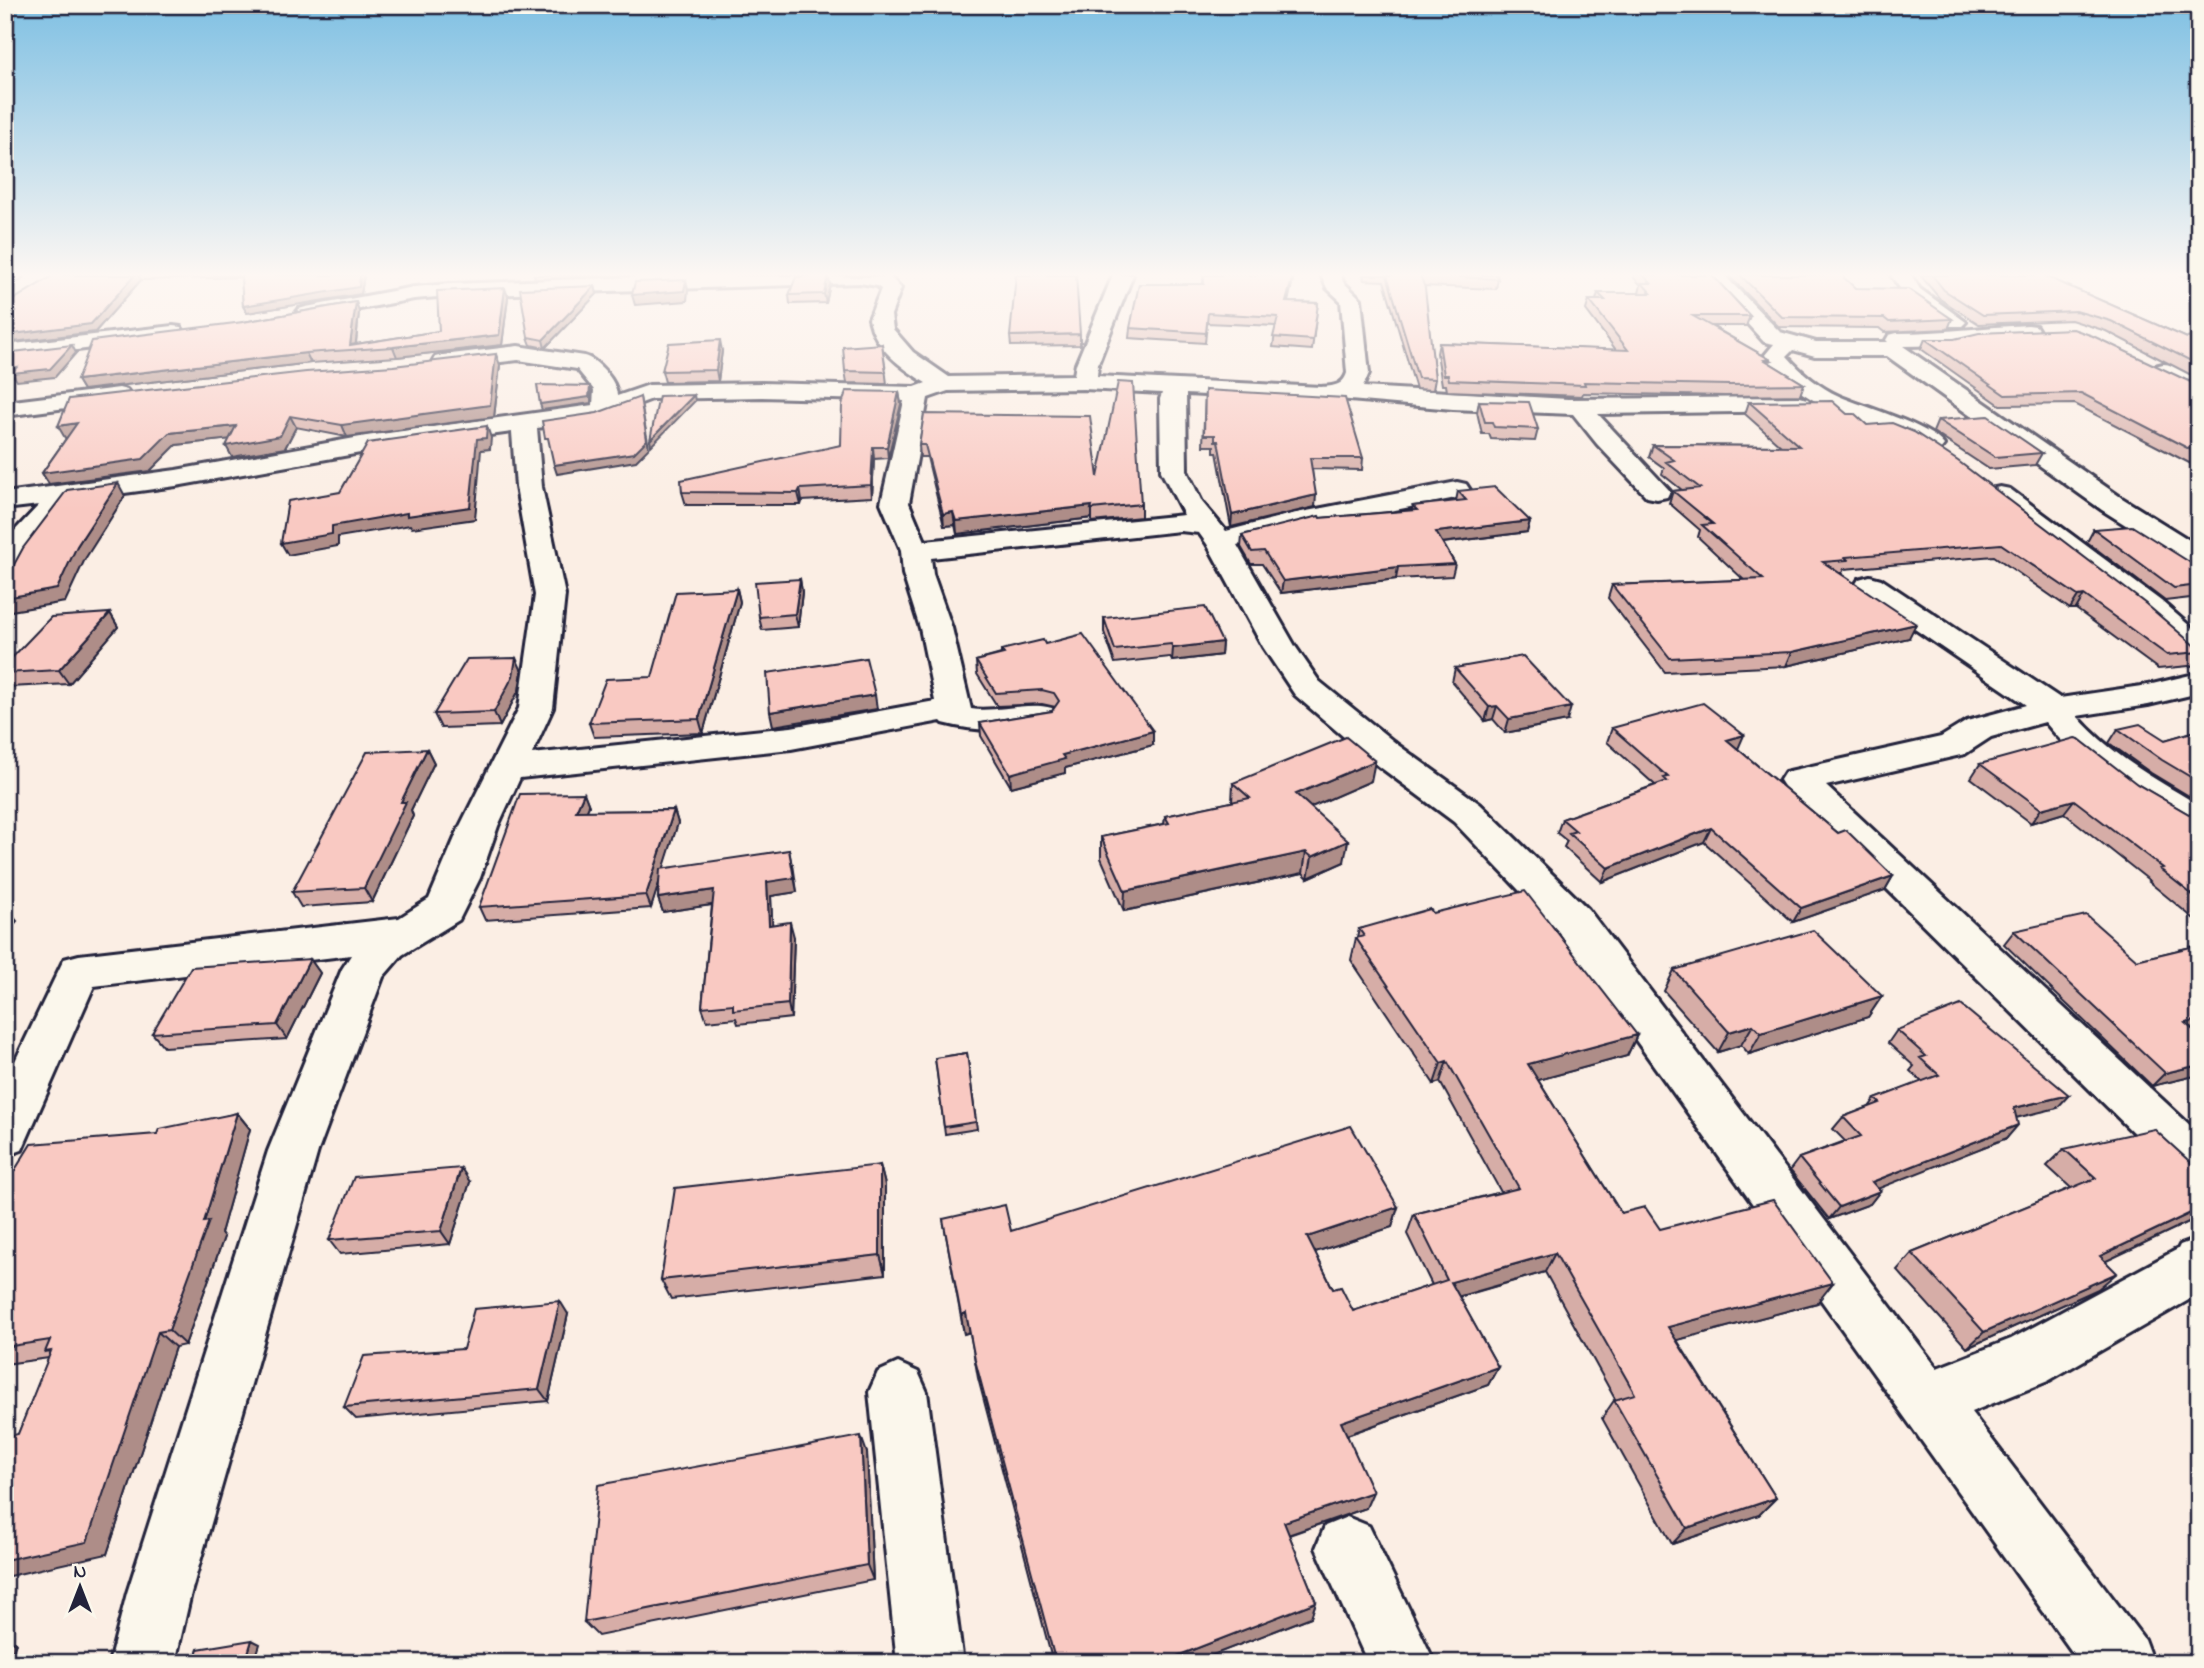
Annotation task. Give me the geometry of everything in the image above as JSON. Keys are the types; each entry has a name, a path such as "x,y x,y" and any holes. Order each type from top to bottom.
{"street":[{"path":"424,364 518,353 584,363 606,389 605,407"},
{"path":"901,353 924,373 945,384"},
{"path":"1084,382 1092,353"},
{"path":"1337,393 1351,389 1357,381 1356,353"},
{"path":"1778,353 1775,356 1782,366 1805,386 1851,412 1919,437 1951,458"},
{"path":"1897,353 2112,504 2198,558"},
{"path":"2154,366 2195,381"},
{"path":"5,501 176,478 366,444 590,414 649,392 762,390 917,394 945,384 1084,382 1337,393 1436,403 1581,408 1834,403"},
{"path":"1175,388 1172,400 1174,471 1190,505 1214,533 1279,647 1307,688 1385,753 1467,813 1573,920 2120,1663"},
{"path":"5,409 145,391"},
{"path":"917,394 895,503 915,550 918,574 936,628 954,716 971,721 1004,721 1040,715"},
{"path":"1581,408 1606,439 1657,491"},
{"path":"142,1663 159,1593 293,1151 364,969 387,944 428,921 443,909 460,878 479,826 536,708 550,595 529,487 524,423"},
{"path":"1984,482 2150,608 2199,651"},
{"path":"915,550 960,548 1180,523 1214,533 1292,522 1457,490"},
{"path":"5,558 65,493"},
{"path":"1870,585 2053,709 2077,738 2122,776 2199,822"},
{"path":"2199,683 2148,695 2053,709 1979,729 1952,746 1798,780 2178,1145 2199,1169"},
{"path":"507,768 792,737 952,708"},
{"path":"5,1135 79,971 225,956 403,933"},
{"path":"1927,1401 2028,1362 2197,1267 2199,1263"},
{"path":"898,1392 930,1663"},
{"path":"1347,1548 1402,1663"}],"building":[{"path":"5,353 65,353 50,369 12,373 17,367 5,369"},
{"path":"87,353 308,353 306,353 77,380"},
{"path":"667,353 718,353 716,370 662,371"},
{"path":"843,353 883,353 886,372 845,371"},
{"path":"1410,353 1432,353 1435,379 1418,378"},
{"path":"1441,353 1758,353 1771,360 1765,360 1804,384 1584,382 1585,385 1449,380 1448,375 1444,375"},
{"path":"1945,353 2129,353 2199,386 2199,454 2081,393 2005,395"},
{"path":"2175,353 2199,353 2199,365"},
{"path":"496,354 490,405 342,425 290,416 280,436 226,446 236,426 169,433 143,459 42,473 77,423 58,426 69,399"},
{"path":"1118,382 1133,383 1141,504 1091,509 1092,506 956,521 953,512 943,514 925,445 919,445 924,414 1090,416 1098,477"},
{"path":"537,385 590,386 589,397 540,404"},
{"path":"1205,390 1345,398 1363,458 1310,458 1316,495 1232,515 1218,441 1215,441 1215,435 1204,435"},
{"path":"846,391 899,392 887,447 873,447 871,485 800,489 798,493 682,492 681,480 841,445 842,405"},
{"path":"694,395 650,440 659,396"},
{"path":"640,397 647,440 634,453 554,465 542,421 597,413"},
{"path":"1479,401 1529,402 1538,429 1494,427 1492,422 1485,422"},
{"path":"1832,401 1847,414 1855,414 1867,425 1892,423 1914,432 1958,461 2146,604 2199,647 2199,652 2167,655 2084,595 2078,596 2001,544 1845,557 1848,560 1823,562 1916,624 1792,652 1670,658 1612,585 1763,579 1702,525 1713,524 1673,491 1700,488 1666,462 1674,460 1653,445 1799,446 1749,402"},
{"path":"1988,416 2042,453 1995,457 1938,420"},
{"path":"487,426 486,438 477,439 470,507 407,516 407,513 332,526 332,534 281,543 288,501 340,492 368,443"},
{"path":"118,483 77,546 57,589 5,598 5,581 23,548 67,490"},
{"path":"1495,487 1530,521 1436,532 1455,564 1398,567 1283,581 1264,551 1252,552 1242,535 1319,516 1417,510 1413,506 1466,500 1458,491"},
{"path":"2132,526 2199,568 2199,585 2174,588 2094,529"},
{"path":"800,579 795,614 759,617 755,582"},
{"path":"737,589 699,719 589,723 606,679 652,677 676,592"},
{"path":"1205,607 1222,642 1173,648 1171,644 1115,650 1104,618"},
{"path":"110,613 59,670 5,673 5,665 51,617"},
{"path":"1083,634 1153,731 1062,755 1065,759 1010,774 980,723 1052,711 1059,701 1054,693 1042,690 996,693 976,661 1004,654 1001,650 1043,640 1045,644"},
{"path":"1523,656 1571,707 1509,719 1497,706 1489,707 1455,668"},
{"path":"516,658 513,676 494,712 434,714 467,659"},
{"path":"866,658 875,695 770,712 767,673"},
{"path":"1703,703 1744,735 1727,740 1838,833 1846,830 1893,876 1801,908 1711,828 1608,868 1569,833 1576,831 1562,819 1667,781 1664,778 1668,777 1612,728"},
{"path":"2140,724 2165,740 2199,730 2199,782 2118,729"},
{"path":"1346,737 1375,761 1296,794 1348,841 1312,857 1306,852 1125,891 1101,837 1169,823 1165,816 1250,798 1233,783"},
{"path":"2075,738 2137,784 2199,820 2199,900 2160,869 2163,868 2074,800 2041,809 1980,764"},
{"path":"427,749 401,802 406,802 364,888 292,892 367,752"},
{"path":"584,793 576,811 674,810 646,895 479,907 520,794"},
{"path":"789,850 794,878 767,882 769,925 790,922 788,1004 733,1010 733,1004 702,1007 714,890 658,898 660,869"},
{"path":"1525,891 1637,1035 1528,1064 1621,1213 1645,1207 1660,1229 1773,1200 1833,1283 1668,1327 1776,1498 1687,1528 1614,1400 1635,1394 1555,1253 1451,1282 1498,1367 1341,1422 1373,1492 1284,1522 1316,1602 1159,1663 1056,1663 975,1360 966,1313 961,1315 943,1219 1005,1205 1011,1231 1351,1126 1398,1207 1307,1237 1333,1289 1341,1287 1353,1311 1447,1280 1414,1214 1519,1188 1447,1061 1441,1063 1356,938 1364,936 1359,929 1430,909 1433,913"},
{"path":"2086,915 2137,960 2199,945 2199,1020 2185,1023 2199,1035 2199,1065 2165,1073 2014,931"},
{"path":"1813,930 1882,996 1761,1033 1753,1025 1729,1032 1674,970"},
{"path":"310,959 277,1025 152,1033 191,967"},
{"path":"1961,1005 2069,1095 2014,1108 2018,1125 1872,1182 1880,1191 1839,1207 1799,1158 1861,1136 1843,1117 1880,1103 1875,1099 1939,1075 1920,1058 1926,1056 1897,1030"},
{"path":"967,1053 976,1122 944,1127 935,1058"},
{"path":"237,1113 204,1222 209,1221 169,1330 158,1332 87,1542 5,1560 5,1437 18,1434 51,1351 45,1352 50,1340 5,1347 5,1186 31,1144 157,1134 159,1129"},
{"path":"2154,1129 2199,1170 2199,1209 2100,1256 2117,1273 1984,1332 1912,1253 2096,1178 2064,1149"},
{"path":"880,1165 880,1255 661,1280 675,1188"},
{"path":"461,1168 441,1231 329,1240 354,1177"},
{"path":"560,1301 539,1389 344,1407 364,1356 463,1349 474,1309"},
{"path":"861,1436 867,1565 584,1622 598,1485"},
{"path":"252,1640 245,1663 193,1663 198,1649"}]}
